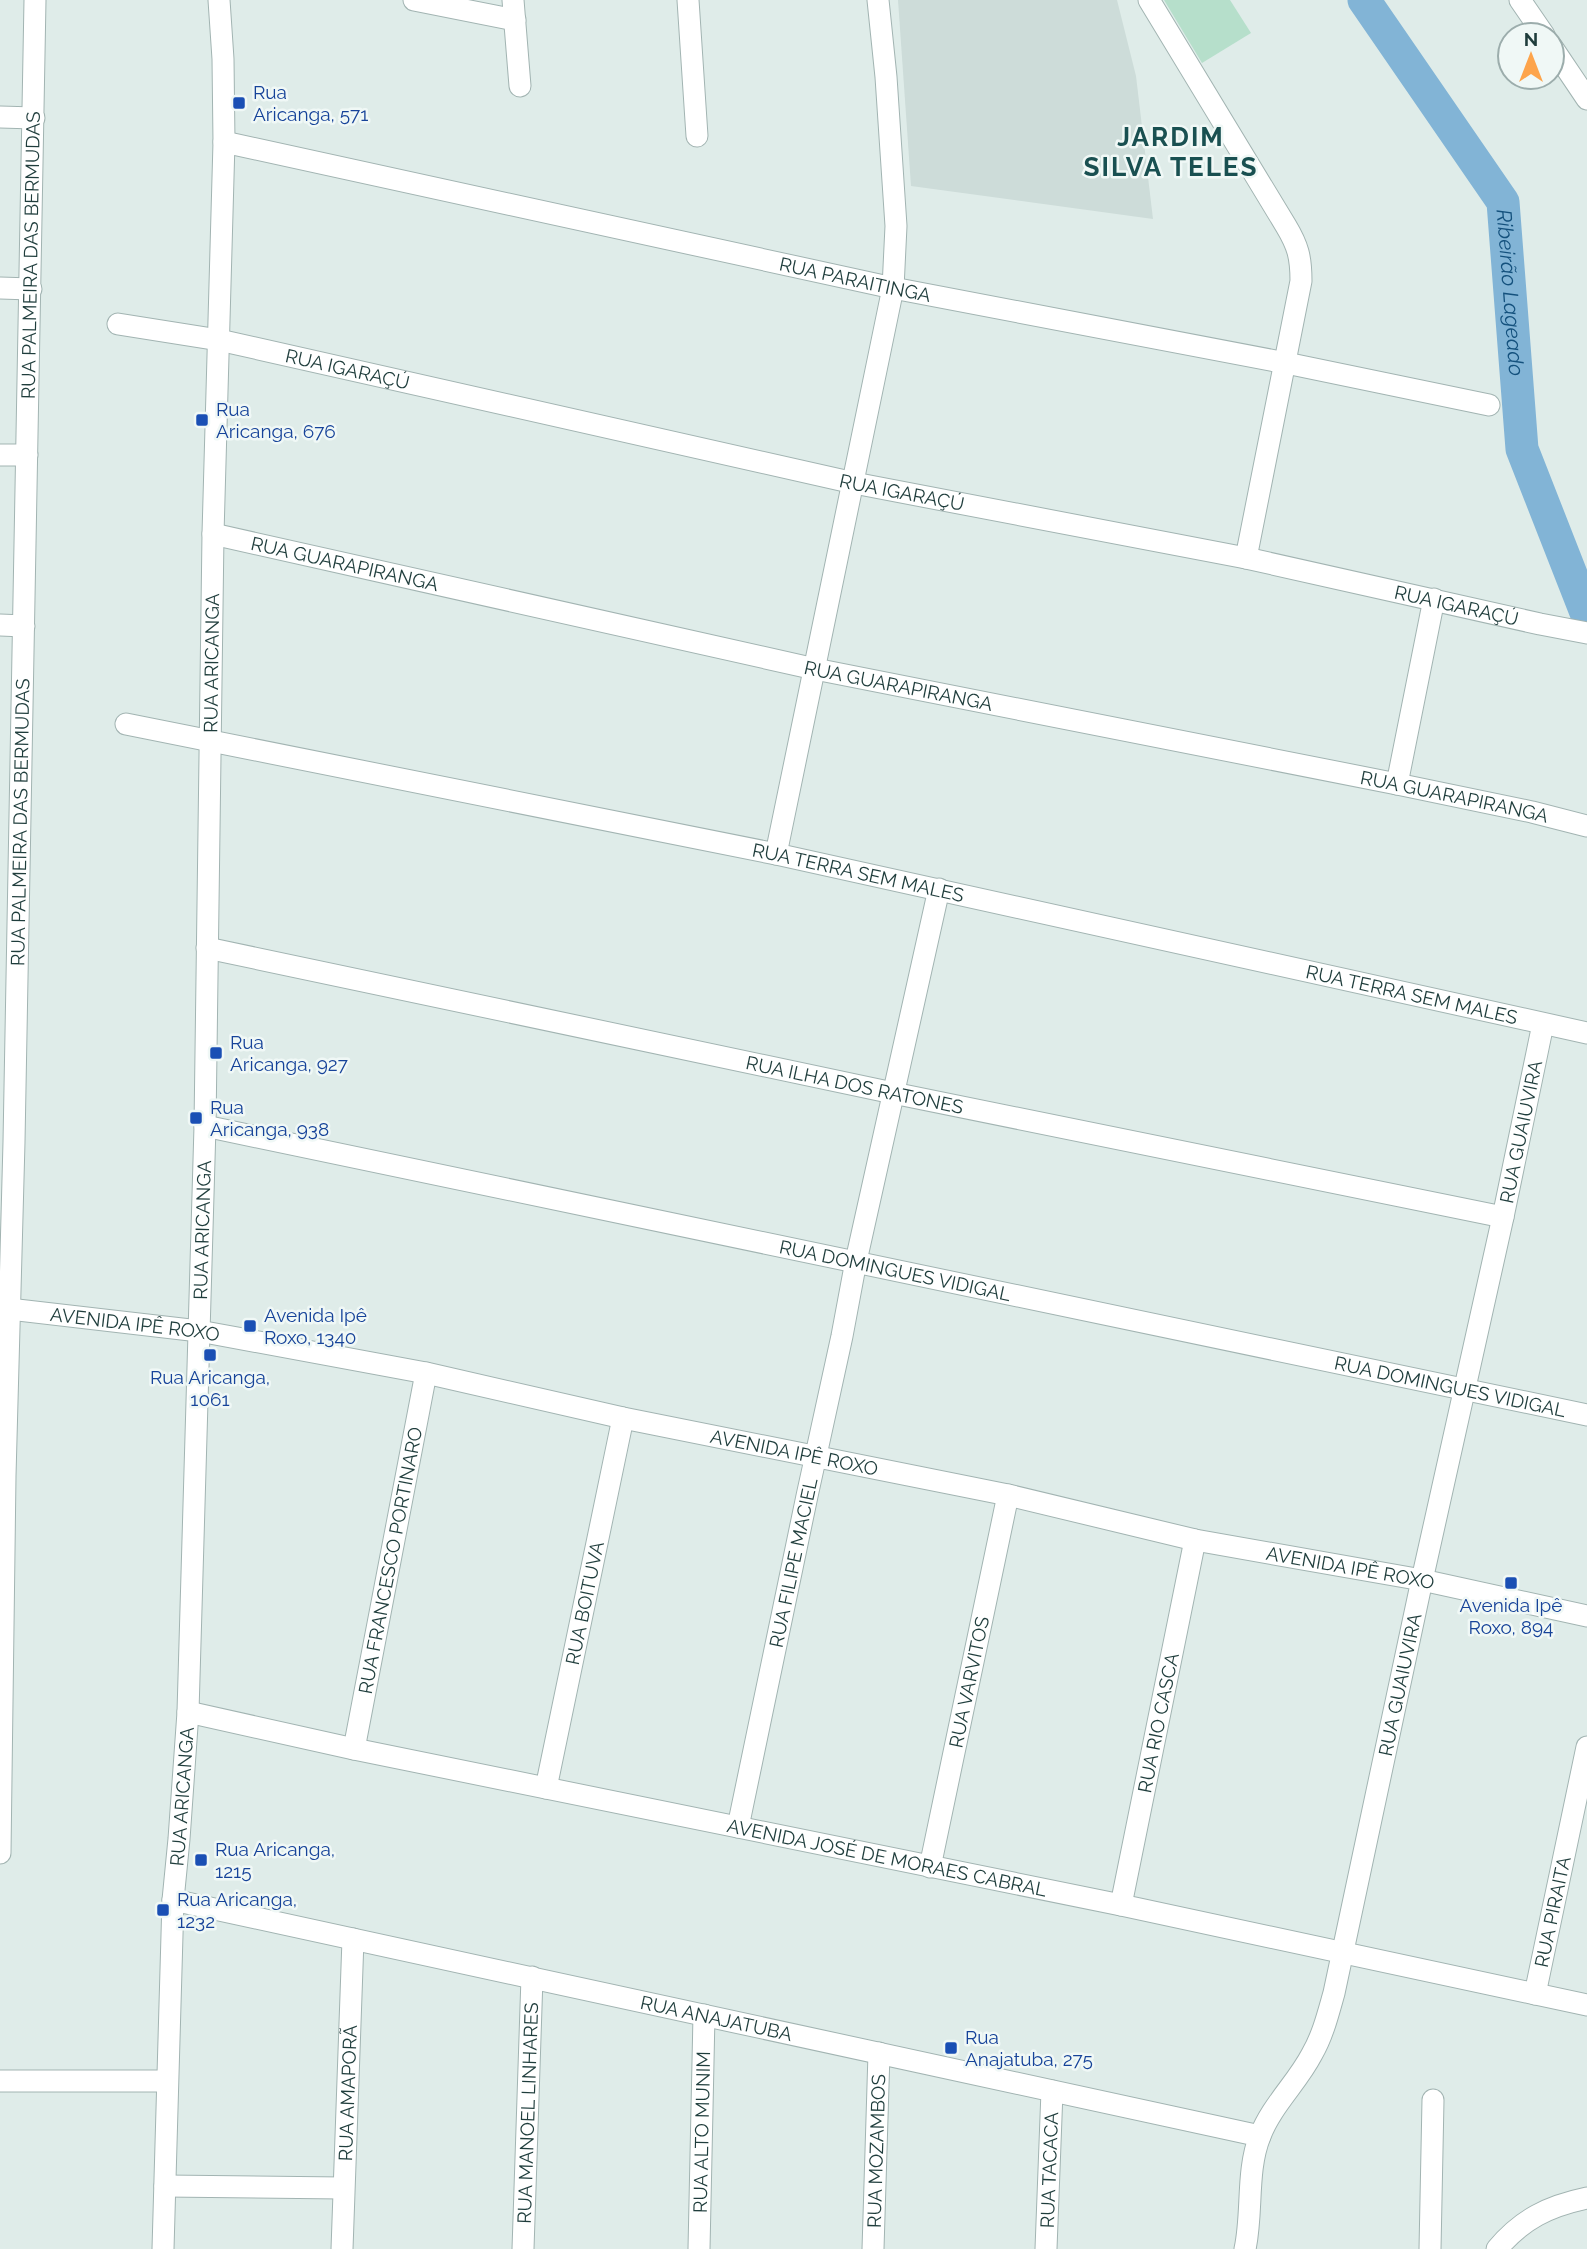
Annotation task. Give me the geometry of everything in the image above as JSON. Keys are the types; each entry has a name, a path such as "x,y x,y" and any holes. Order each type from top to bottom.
{"street":[{"name":"RUA PALMEIRA DAS BERMUDAS","path":"0,1853 10,791 24,626 35,0"},
{"name":"RUA ARICANGA","path":"163,2249 173,1900 188,1712 205,1126 213,534 224,142 219,0"},
{"path":"414,0 514,10 520,86"},
{"path":"688,0 697,136"},
{"path":"776,855 893,288 896,226 878,0"},
{"path":"1149,0 1296,244 1301,258 1301,281 1286,363 1246,558"},
{"path":"1520,0 1534,21"},
{"path":"1566,68 1587,99"},
{"path":"0,117 34,118"},
{"name":"RUA PARAITINGA","path":"224,142 893,288 1286,363 1489,405"},
{"path":"0,288 31,289"},
{"name":"RUA IGARAÇÚ","path":"118,324 219,340 854,483 1246,558 1587,633"},
{"path":"0,455 27,455"},
{"name":"RUA GUARAPIRANGA","path":"213,534 815,669 1397,784 1587,826"},
{"path":"1397,784 1434,599"},
{"path":"0,625 24,626"},
{"name":"RUA TERRA SEM MALES","path":"126,724 939,889 1587,1033"},
{"name":"RUA FILIPE MACIEL","path":"738,1827 856,1261 939,889"},
{"name":"RUA ILHA DOS RATONES","path":"207,948 893,1093 1503,1217"},
{"name":"RUA GUAIUVIRA","path":"1245,2249 1255,2154 1260,2136 1270,2116 1312,2055 1325,2026 1343,1953 1543,1024"},
{"name":"RUA DOMINGUES VIDIGAL","path":"205,1126 1587,1415"},
{"name":"AVENIDA IPÊ ROXO","path":"5,1308 199,1331 426,1373 623,1418 1008,1496 1195,1540 1422,1580 1587,1616"},
{"name":"RUA FRANCESCO PORTINARO","path":"354,1749 426,1373"},
{"name":"RUA BOITUVA","path":"545,1788 623,1418"},
{"name":"RUA VARVITOS","path":"930,1867 1008,1496"},
{"name":"RUA RIO CASCA","path":"1121,1905 1195,1540"},
{"name":"AVENIDA JOSÉ DE MORAES CABRAL","path":"188,1712 354,1749 1121,1905 1587,2005"},
{"name":"RUA PIRAITA","path":"1535,1994 1587,1747"},
{"name":"RUA ANAJATUBA","path":"173,1900 1260,2136"},
{"name":"RUA AMAPORÃ","path":"342,2249 353,1938"},
{"name":"RUA MANOEL LINHARES","path":"523,2249 532,1978"},
{"name":"RUA ALTO MUNIM","path":"699,2249 704,2015"},
{"name":"RUA MOZAMBOS","path":"873,2249 879,2053"},
{"path":"0,2081 167,2081"},
{"name":"RUA TACACA","path":"1046,2249 1052,2091"},
{"path":"1430,2249 1433,2100"},
{"path":"165,2186 343,2188"},
{"path":"1497,2249 1512,2231 1534,2216 1568,2202 1587,2198"}],"shaded area":[{"path":"898,0 1117,0 1136,76 1153,219 911,186"}],"green space":[{"path":"1164,0 1230,0 1251,33 1202,63"}],"waterway":[{"name":"Ribeirão Lageado","path":"1364,0 1503,202 1522,449 1587,615"}],"place":[{"name":"Rua Aricanga, 571","path":"239,103"},
{"name":"Rua Aricanga, 676","path":"202,420"},
{"name":"Rua Aricanga, 927","path":"216,1053"},
{"name":"Rua Aricanga, 938","path":"196,1118"},
{"name":"Avenida Ipê Roxo, 1340","path":"250,1326"},
{"name":"Rua Aricanga, 1061","path":"210,1355"},
{"name":"Avenida Ipê Roxo, 894","path":"1511,1583"},
{"name":"Rua Aricanga, 1215","path":"201,1860"},
{"name":"Rua Aricanga, 1232","path":"163,1910"},
{"name":"Rua Anajatuba, 275","path":"951,2048"}],"district":[{"name":"JARDIM SILVA TELES","path":"1171,152"}]}
